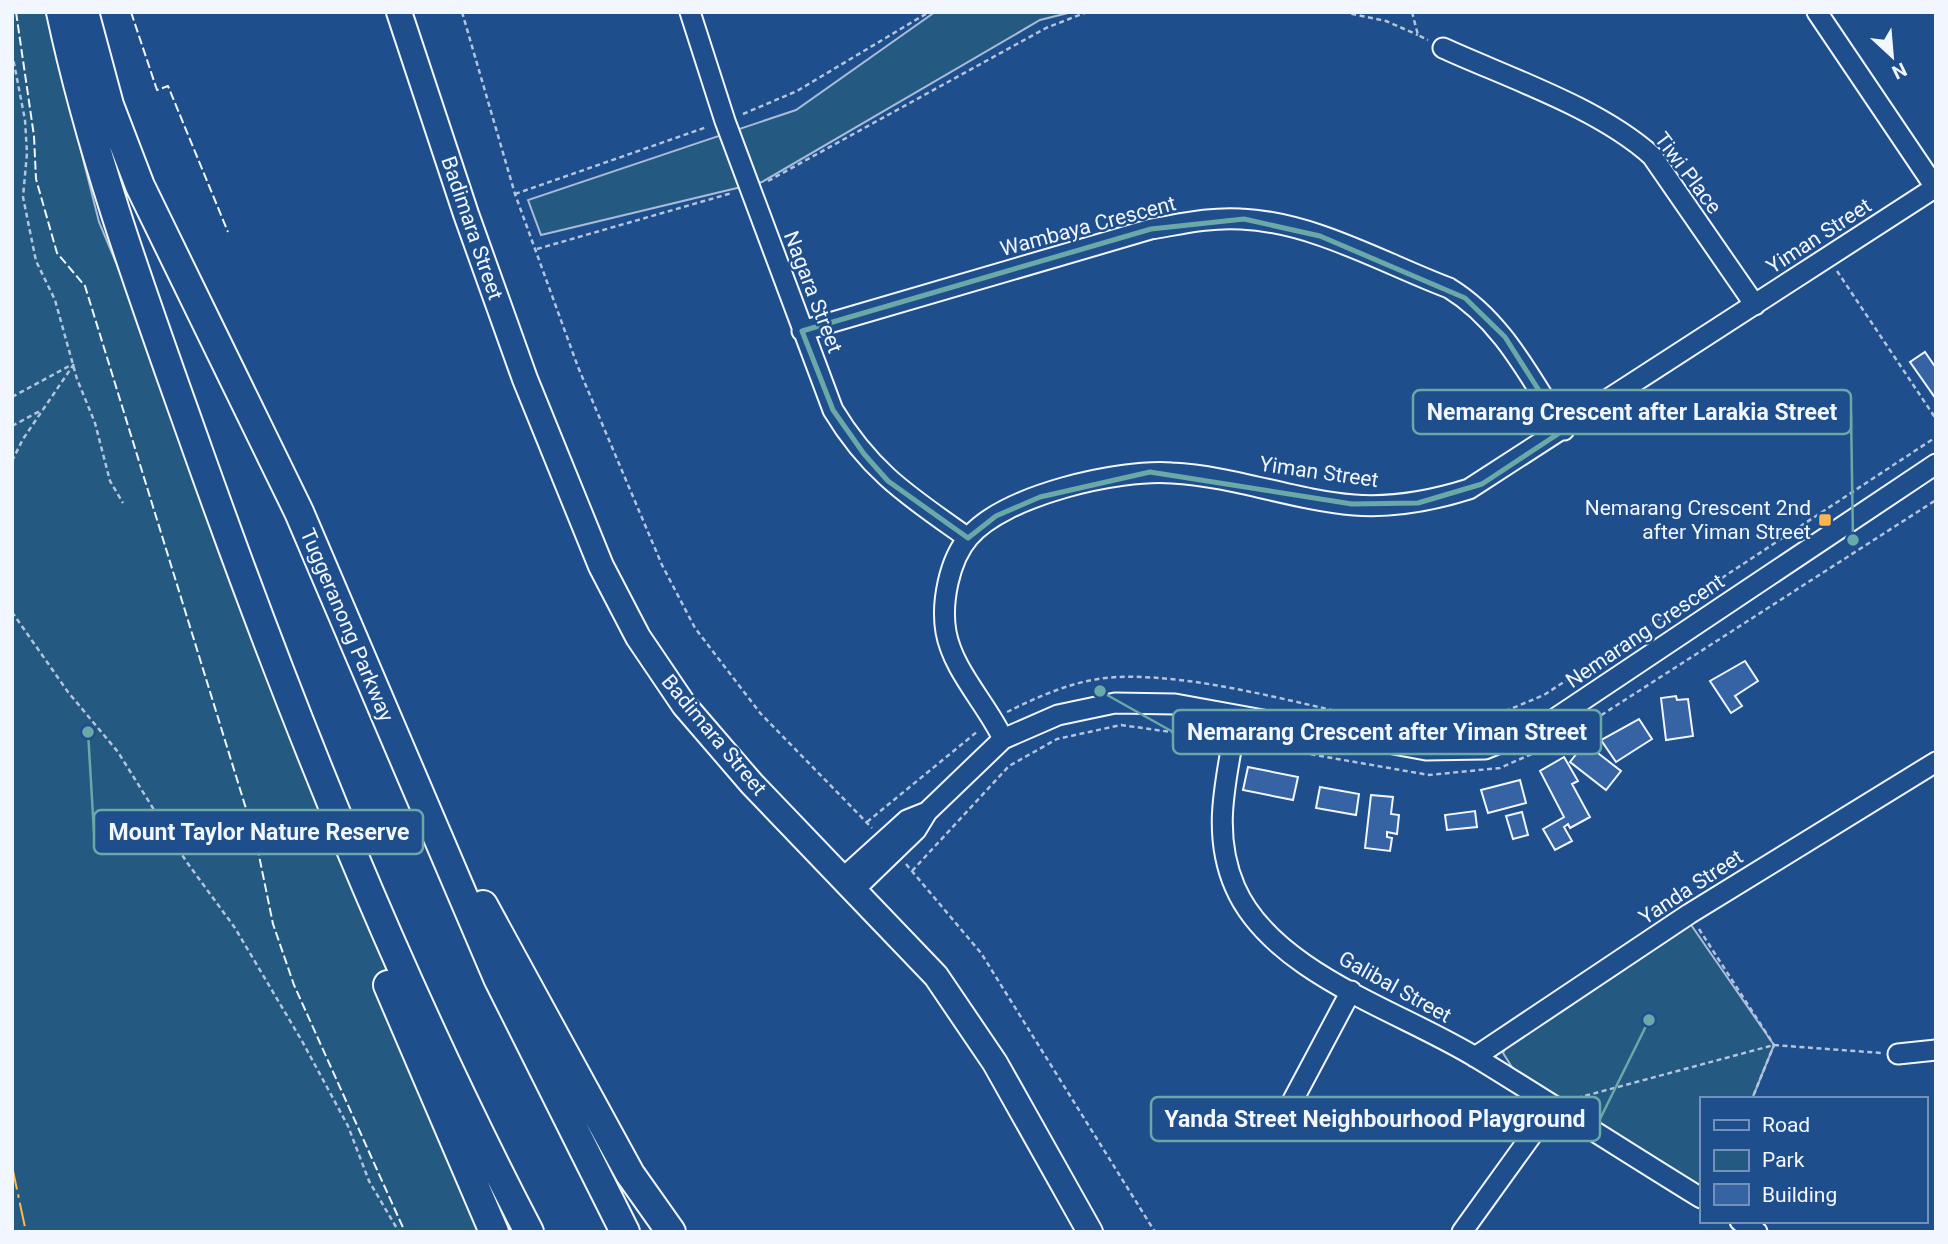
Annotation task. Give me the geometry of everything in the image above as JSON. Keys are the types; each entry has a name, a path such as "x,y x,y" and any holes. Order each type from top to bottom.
{"highway":[{"path":"61,12 92,134 139,283 304,739 415,999 529,1232"},
{"name":"Tuggeranong Parkway","path":"84,12 109,105 140,186 299,512 503,990 625,1232"},
{"path":"304,739 310,791 369,940 494,1232"},
{"path":"415,788 459,858 630,1174 671,1232"}],"main road":[{"name":"Badimara Street","path":"399,12 466,214 525,379 601,566 638,637 684,705 752,784 936,975 995,1063 1090,1232"}],"street":[{"name":"Nagara Street","path":"690,12 725,121 833,410 864,454 888,481 968,538"},
{"path":"1817,12 1935,187"},
{"name":"Tiwi Place","path":"1443,48 1597,119 1635,141 1652,156 1755,305"},
{"name":"Yiman Street","path":"1003,739 956,661 946,635 947,590 968,538 996,516 1040,497 1086,482 1150,472 1199,476 1352,505 1426,501 1482,484 1935,187"},
{"name":"Wambaya Crescent","path":"802,331 1151,229 1210,219 1244,219 1320,236 1449,288 1465,298 1490,319 1505,337 1564,430"},
{"name":"Nemarang Crescent","path":"850,883 907,820 927,812 1003,739 1058,715 1115,703 1175,704 1426,750 1485,749 1548,724 1936,464"},
{"name":"Galibal Street","path":"1237,716 1220,813 1223,841 1234,885 1254,920 1269,938 1351,991 1475,1057 1700,1197"},
{"name":"Yanda Street","path":"1475,1057 1689,914 1936,762"},
{"path":"1293,1100 1351,991"},
{"path":"1898,1054 1936,1050"},
{"path":"1462,1232 1552,1107"}],"path":[{"path":"462,12 515,194 578,367 662,565 695,628 761,714 867,823"},
{"path":"515,194 725,121 796,91 929,12"},
{"path":"537,249 763,184 1046,28 1087,12"},
{"path":"1343,12 1386,21 1443,48"},
{"path":"1412,12 1418,35"},
{"path":"12,53 25,120 27,153 23,197 36,261 55,300 76,379 95,423 110,481 123,503"},
{"path":"1828,257 1936,419"},
{"path":"12,397 74,364"},
{"path":"12,461 23,439 74,364"},
{"path":"12,426 43,409"},
{"path":"1544,695 1936,438"},
{"path":"1155,1232 981,953 912,871 1009,766 1056,739 1121,725 1233,740 1429,775 1500,768 1561,741 1936,500"},
{"path":"12,612 68,692 118,752 186,861 236,928 322,1077 348,1126 369,1181 399,1232"},
{"path":"1689,914 1774,1045"},
{"path":"1753,1097 1774,1045"},
{"path":"1552,1107 1590,1093 1774,1045 1898,1054"}],"highlighted area":[{"path":"1244,219 1320,236 1465,298 1505,337 1564,430 1482,484 1418,503 1352,504 1150,472 1040,497 996,516 968,538 888,481 864,454 833,410 802,331 1151,229"}],"green space":[{"path":"12,12 46,12 99,222 148,339 489,1232 12,1232"},
{"path":"935,12 1072,12 1040,20 762,182 541,235 528,200 796,110"},
{"path":"1687,919 1774,1045 1753,1097 1700,1097 1700,1197 1515,1072 1503,1053 1510,1038"}],"building":[{"path":"1925,352 1936,368 1936,399 1910,362"},
{"path":"1745,661 1758,681 1735,696 1742,706 1731,713 1710,681"},
{"path":"1676,696 1677,700 1688,699 1693,736 1666,740 1661,698"},
{"path":"1639,719 1652,739 1616,762 1601,740"},
{"path":"1585,743 1621,771 1606,790 1570,762"},
{"path":"1564,757 1578,781 1572,784 1590,817 1570,828 1568,824 1564,827 1572,841 1555,850 1543,829 1564,817 1540,771"},
{"path":"1248,767 1298,777 1293,800 1243,790"},
{"path":"1520,780 1526,803 1488,813 1481,790"},
{"path":"1320,787 1359,794 1356,815 1316,808"},
{"path":"1371,795 1393,797 1391,814 1399,815 1397,834 1387,832 1387,837 1392,838 1390,851 1365,848"},
{"path":"1475,811 1477,827 1447,830 1445,815"},
{"path":"1522,812 1528,835 1513,839 1506,816"}],"fence":[{"path":"16,12 34,136 36,179 57,253 85,286 256,841 273,924 294,985 405,1232"},
{"path":"131,12 157,90 168,86 228,232"}],"power":[{"path":"12,1166 26,1232"}],"place":[{"name":"Nemarang Crescent 2nd after Yiman Street","path":"1825,520"},
{"name":"Nemarang Crescent after Larakia Street","path":"1853,540"},
{"name":"Nemarang Crescent after Yiman Street","path":"1100,691"},
{"name":"Mount Taylor Nature Reserve","path":"88,732"},
{"name":"Yanda Street Neighbourhood Playground","path":"1649,1020"}]}
